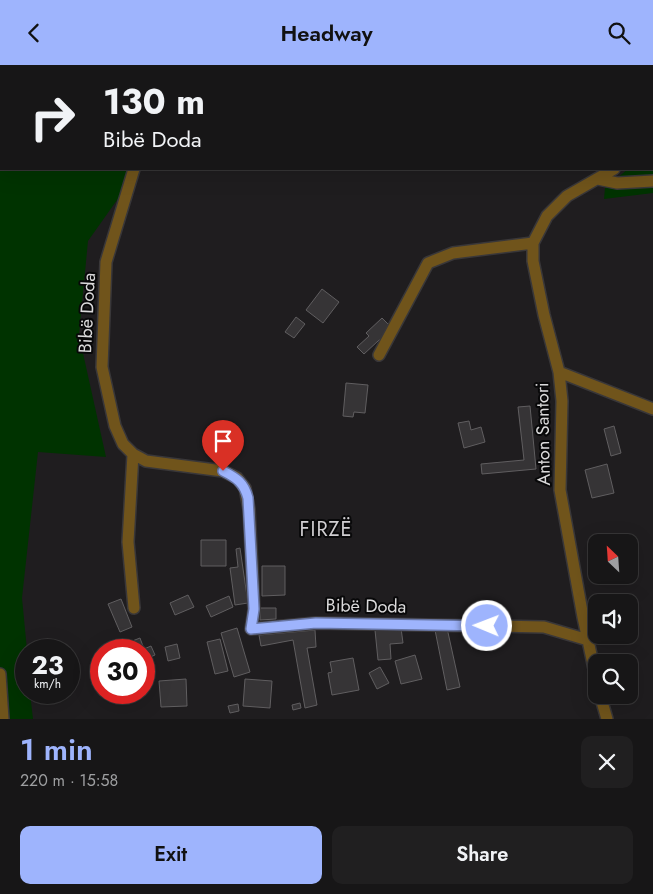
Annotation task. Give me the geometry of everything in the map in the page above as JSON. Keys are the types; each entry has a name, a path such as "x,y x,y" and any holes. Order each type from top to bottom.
{"street":[{"name":"Bibë Doda","path":"134,170 106,262 102,367 115,426 123,444 134,454 146,461 223,471 237,478 245,488 249,509 254,609 251,629 316,623 544,627 588,641"},
{"path":"379,355 428,263 453,253 533,243 547,216 567,196 612,170"},
{"path":"598,179 617,183 653,181"},
{"name":"Anton Santori","path":"533,243 533,261 544,315 559,372 562,401 560,489 588,641"},
{"path":"559,372 653,409"},
{"path":"134,454 128,550 134,608"},
{"path":"0,674 3,719"},
{"path":"603,704 607,719"}],"green space":[{"path":"0,170 138,170 88,241 79,335 106,457 38,452 22,598 26,639 15,639 15,704 31,704 33,719 0,719"},
{"path":"627,170 653,170 653,193 604,199 605,188"}],"building":[{"path":"322,289 339,302 323,323 306,310"},
{"path":"296,317 305,324 294,338 285,332"},
{"path":"382,318 392,328 364,354 357,347 369,336 366,333"},
{"path":"346,383 368,385 365,413 354,412 353,417 343,416"},
{"path":"530,406 536,469 482,474 481,464 524,460 518,407"},
{"path":"469,421 471,430 481,427 485,442 464,448 458,423"},
{"path":"614,426 621,453 611,456 604,429"},
{"path":"607,464 614,493 592,498 585,470"},
{"path":"201,540 226,540 226,566 201,566"},
{"path":"240,548 248,603 235,605 230,568 238,567 236,549"},
{"path":"262,566 285,566 285,595 262,596"},
{"path":"188,595 194,607 175,615 170,603"},
{"path":"229,596 233,607 211,617 206,606"},
{"path":"121,599 132,627 120,632 108,604"},
{"path":"260,608 276,608 276,619 260,620"},
{"path":"237,628 250,672 234,677 221,633"},
{"path":"401,628 403,643 390,644 391,659 378,660 375,630"},
{"path":"447,628 460,687 447,690 435,630"},
{"path":"315,630 316,647 307,648 317,705 305,708 293,640 261,646 259,635"},
{"path":"220,639 228,671 215,674 207,642"},
{"path":"177,644 180,658 168,661 165,647"},
{"path":"415,655 422,679 401,684 395,661"},
{"path":"353,658 359,690 332,695 328,673 332,672 330,662"},
{"path":"380,667 389,683 377,689 369,673"},
{"path":"186,679 187,706 161,707 159,681"},
{"path":"245,679 272,681 270,708 243,706"},
{"path":"300,703 301,708 293,710 292,705"},
{"path":"238,704 239,711 230,713 228,706"}],"district":[{"name":"FIRZË","path":"326,529"}],"route":[{"path":"223,471 237,478 245,488 248,498 254,609 251,629 316,623 487,626"}]}
